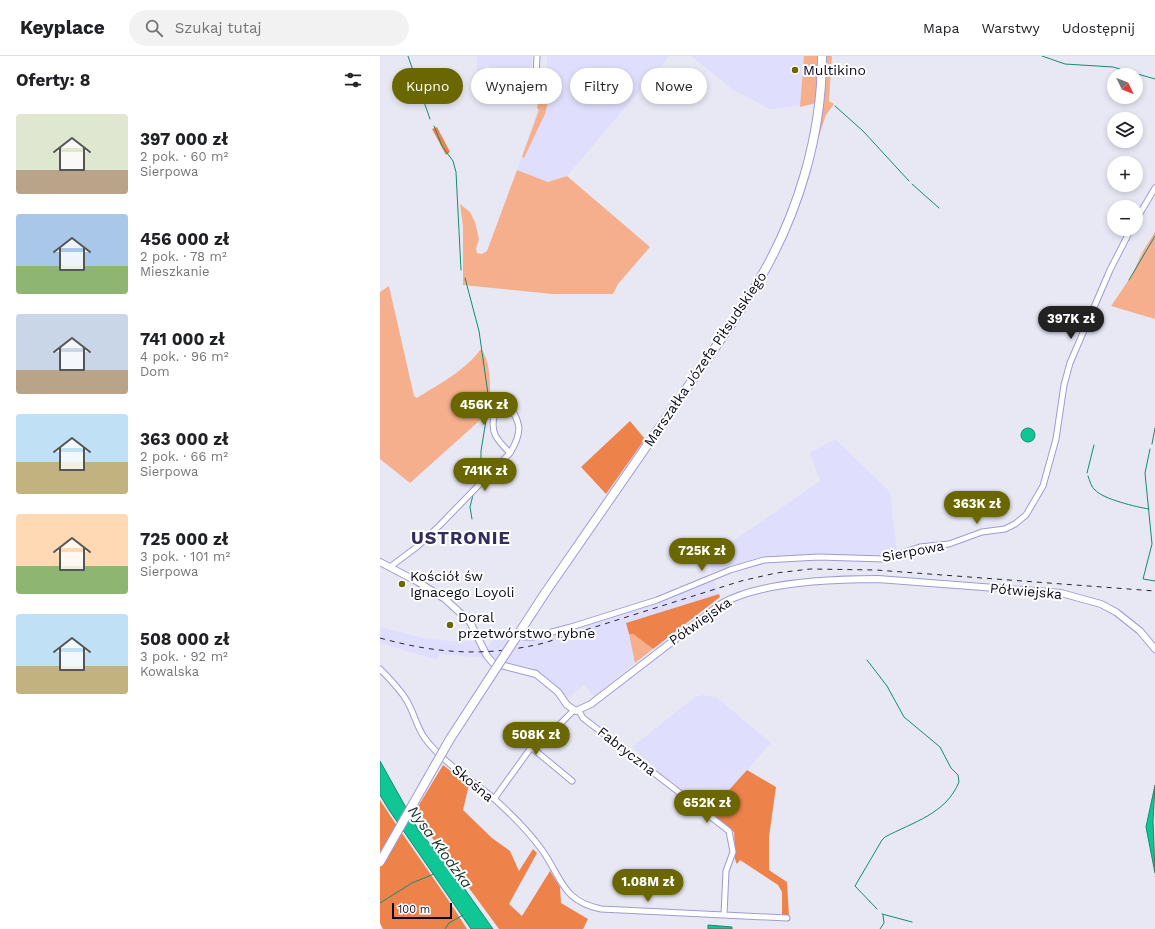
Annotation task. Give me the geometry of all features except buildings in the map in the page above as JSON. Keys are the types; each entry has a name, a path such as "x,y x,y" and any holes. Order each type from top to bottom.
{"highway":[{"name":"Marszałka Józefa Piłsudskiego","path":"380,862 450,739 546,593 732,323 770,259 794,206 806,169 816,124 822,57"}],"street":[{"path":"536,68 537,56"},
{"path":"1143,208 1155,188"},
{"name":"Sierpowa","path":"524,637 532,637 571,628 658,600 730,570 764,560 819,557 884,560 920,547 950,544 982,532 1005,529 1015,524 1026,515 1043,486 1056,439 1064,385 1070,363 1103,284 1127,236"},
{"path":"390,567 418,546 439,526 510,452 517,441 520,427 516,416 504,397 499,402 492,420 492,430 499,442 510,452"},
{"path":"380,562 445,598 470,622 487,656 493,663 536,674 558,692 576,711 555,729 538,738 494,799"},
{"name":"Półwiejska","path":"576,711 591,704 721,604 733,597 791,585 852,579 878,579 1061,593 1101,604 1116,612 1140,631 1155,649"},
{"name":"Skośna","path":"380,669 407,701 424,737 445,759 494,799 540,848 555,869 564,889 570,895 589,907 601,909 724,915"},
{"name":"Fabryczna","path":"576,711 583,718 729,830 733,852 726,871 724,915"},
{"path":"531,747 572,781"},
{"path":"724,915 787,918"}],"shaded area":[{"path":"477,56 532,56 532,68 490,68 487,65 484,68 477,68"},
{"path":"547,56 669,56 659,68 641,68 641,89 633,98 633,68 570,68 570,104 628,104 567,176 548,182 517,170 540,104 562,104 562,68 547,68"},
{"path":"691,56 812,56 807,105 769,109 732,89"},
{"path":"804,56 818,56 816,103 800,107"},
{"path":"827,56 832,56 829,101 834,104 826,115 817,142"},
{"path":"538,104 548,104 545,114 524,158 522,157 539,110 537,108"},
{"path":"437,127 450,152 446,155 432,129"},
{"path":"517,170 548,182 567,176 650,247 618,284 613,294 552,294 463,285 463,227 460,204 470,212 475,222 479,239 476,249 477,253 482,254 487,251"},
{"path":"1155,232 1155,319 1111,306 1132,275 1143,251"},
{"path":"389,286 414,396 417,398 452,376 468,364 481,349 487,361 490,377 490,408 478,422 410,483 380,459 380,292"},
{"path":"630,421 645,439 606,494 581,467"},
{"path":"1025,428 1031,428 1035,432 1035,438 1031,442 1025,442 1021,438 1021,432"},
{"path":"835,439 890,492 897,552 892,556 764,558 712,572 710,566 736,539 820,481 810,453"},
{"path":"713,578 719,594 626,623 635,663 594,696 584,685 566,700 557,688 528,666 507,663 510,658 484,658 439,654 437,660 380,643 380,627 423,638 450,641 474,641 477,646 487,647 495,638 532,639 666,600"},
{"path":"719,594 720,597 653,649 633,634 629,634 626,623"},
{"path":"629,634 633,634 653,649 635,663"},
{"path":"703,695 716,697 771,743 711,810 665,777 632,747 695,697"},
{"path":"380,761 419,831 447,864 493,929 471,929 389,810 380,795"},
{"path":"443,765 469,785 463,810 492,838 510,851 519,871 533,849 537,853 509,904 522,916 550,871 560,887 561,903 588,919 583,929 499,929 414,813"},
{"path":"747,770 776,787 769,837 769,870 787,882 789,916 786,918 782,914 782,892 778,885 740,860 737,864 734,832 711,812 711,810"},
{"path":"1155,785 1153,821 1155,873 1146,827"},
{"path":"380,800 467,929 383,929 380,923"},
{"path":"708,925 732,927 732,929 708,929"}],"waterway":[{"path":"408,56 430,119"},
{"path":"1042,56 1065,64 1113,67 1155,79"},
{"path":"835,106 863,131 909,181"},
{"path":"434,126 442,146 453,161 456,172 461,270"},
{"path":"912,184 939,208"},
{"path":"1129,280 1155,236"},
{"path":"465,278 479,331 488,394 487,414 481,451 481,477"},
{"path":"1152,444 1155,428"},
{"path":"1087,473 1094,445"},
{"path":"1150,449 1145,473 1152,544 1143,579 1155,581"},
{"path":"1088,476 1092,487 1099,493 1120,502 1149,509"},
{"path":"472,519 470,507 473,495"},
{"path":"867,660 887,686 904,717 940,747 951,768 958,775 959,782 946,802 937,810 882,840 855,886 877,909"},
{"path":"380,903 412,883 434,874"},
{"path":"882,914 912,922"},
{"path":"445,929 449,923 463,915"},
{"path":"880,929 884,923 883,915"}],"railway":[{"path":"380,638 422,648 462,652 482,652 523,647 544,643 741,581 776,573 810,569 876,570 1155,591"}],"place":[{"name":"Multikino","path":"795,70"},
{"name":"Kościół św Ignacego Loyoli","path":"402,584"},
{"name":"Doral przetwórstwo rybne","path":"450,625"}],"district":[{"name":"USTRONIE","path":"461,538"}],"water label":[{"name":"Nysa Kłodzka","path":"440,847"}]}
